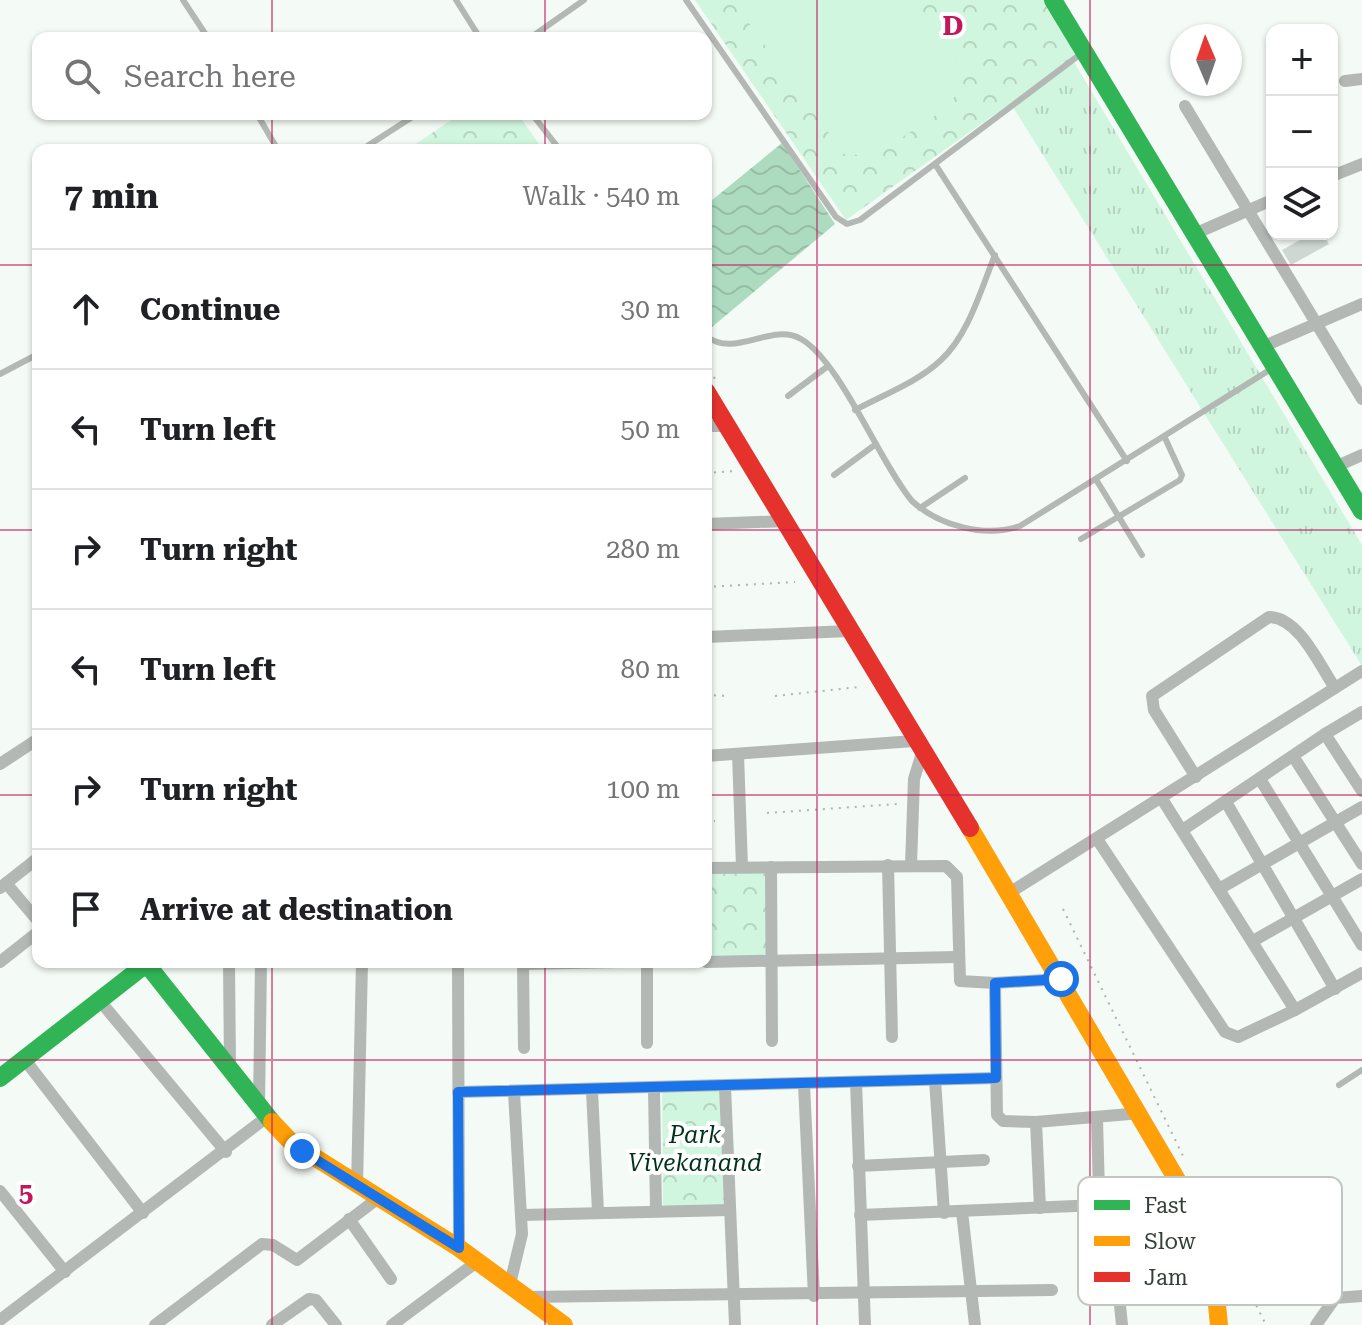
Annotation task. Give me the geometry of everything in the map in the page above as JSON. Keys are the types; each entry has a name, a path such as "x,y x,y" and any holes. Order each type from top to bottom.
{"street":[{"path":"1053,0 1192,235 1362,511"},
{"path":"1345,81 1362,79"},
{"path":"1185,106 1362,399"},
{"path":"1338,174 1362,164"},
{"path":"1192,235 1266,203"},
{"path":"1262,347 1362,304"},
{"path":"712,402 1061,979 1176,1177"},
{"path":"712,426 726,426"},
{"path":"1335,467 1362,455"},
{"path":"712,524 786,521"},
{"path":"1196,777 1154,710 1152,696 1269,617 1281,618 1294,627 1335,688"},
{"path":"712,637 849,631"},
{"path":"1009,893 1362,671"},
{"path":"1184,829 1362,712"},
{"path":"1325,734 1362,791"},
{"path":"0,764 32,743"},
{"path":"712,756 918,747"},
{"path":"911,865 918,747"},
{"path":"738,754 742,867"},
{"path":"1293,756 1362,864"},
{"path":"1260,779 1362,945"},
{"path":"1162,799 1184,829 1295,1010"},
{"path":"1226,802 1335,989"},
{"path":"1219,889 1362,807"},
{"path":"1097,839 1225,1032 1238,1037 1362,973"},
{"path":"32,863 3,886 32,915"},
{"path":"888,865 892,1037"},
{"path":"712,868 946,866 957,877 960,981 995,983 1061,979"},
{"path":"771,867 772,1041"},
{"path":"1253,941 1362,879"},
{"path":"0,962 32,937"},
{"path":"712,962 957,957"},
{"path":"0,1078 139,968"},
{"path":"148,968 162,980 263,1111 302,1151 478,1261 528,1297 551,1322"},
{"path":"229,968 230,1066"},
{"path":"0,1320 226,1152 263,1111 261,968"},
{"path":"357,1186 362,968"},
{"path":"458,968 459,1248"},
{"path":"523,968 524,1048"},
{"path":"647,968 647,1043"},
{"path":"995,983 996,1109 1000,1119 1036,1122 1141,1113"},
{"path":"100,1001 226,1152"},
{"path":"25,1060 143,1213"},
{"path":"458,1092 592,1091 996,1078"},
{"path":"935,1080 944,1213"},
{"path":"856,1082 865,1325"},
{"path":"804,1084 814,1296"},
{"path":"725,1086 735,1325"},
{"path":"654,1089 656,1211"},
{"path":"592,1091 598,1212"},
{"path":"510,1284 522,1243 514,1092"},
{"path":"1097,1119 1098,1177"},
{"path":"1036,1122 1040,1208"},
{"path":"858,1166 984,1160"},
{"path":"0,1191 65,1272"},
{"path":"155,1325 262,1244 273,1245 297,1260 377,1199"},
{"path":"860,1215 1078,1206"},
{"path":"522,1215 730,1210"},
{"path":"962,1212 975,1325"},
{"path":"349,1219 391,1279"},
{"path":"392,1325 478,1261"},
{"path":"528,1297 814,1296 1052,1290"},
{"path":"1342,1295 1362,1296"},
{"path":"272,1325 309,1299 316,1300 336,1325"},
{"path":"1120,1305 1122,1325"},
{"path":"1218,1305 1219,1325"},
{"path":"1316,1325 1328,1305"}],"lane":[{"path":"183,0 204,32"},
{"path":"456,0 476,32"},
{"path":"539,32 584,0"},
{"path":"686,0 708,32"},
{"path":"712,37 842,222 860,220 1084,52"},
{"path":"260,120 274,144"},
{"path":"370,144 408,120"},
{"path":"537,120 555,144"},
{"path":"935,164 1127,461"},
{"path":"855,410 929,370 943,359 962,333 995,255"},
{"path":"712,339 727,345 797,337 828,366 906,494 920,508 976,530 999,531 1020,526 1097,481 1274,367"},
{"path":"0,374 32,357"},
{"path":"788,396 828,366"},
{"path":"1081,539 1182,478 1165,438"},
{"path":"834,475 876,444"},
{"path":"920,508 965,478"},
{"path":"1097,481 1142,555"},
{"path":"1339,1085 1362,1070"}],"path":[{"path":"712,473 735,471"},
{"path":"712,587 795,582"},
{"path":"775,696 859,687"},
{"path":"712,695 730,696"},
{"path":"767,813 897,804"},
{"path":"1063,909 1188,1166"},
{"path":"1256,1305 1265,1323"}],"green space":[{"path":"695,0 1049,0 1081,53 846,220"},
{"path":"732,0 913,0 962,71 952,104 875,156 844,154"},
{"path":"946,0 1037,0 1362,545 1362,666"},
{"path":"451,120 522,120 539,144 416,144"},
{"path":"770,869 772,959 712,960 712,870"},
{"name":"Park Vivekanand","path":"724,1087 730,1208 663,1208 662,1090"}],"water":[{"path":"782,143 835,224 712,327 712,200"}],"building":[{"path":"1300,240 1327,240 1329,244 1291,265 1282,250"}],"traffic: fast":[{"path":"1053,0 1362,511"},
{"path":"0,1078 141,968"},
{"path":"150,968 272,1122"}],"traffic: slow":[{"path":"970,828 1175,1177"},
{"path":"272,1122 292,1143 459,1248 564,1325"},
{"path":"1217,1305 1219,1325"}],"traffic: jam":[{"path":"712,401 970,828"}],"route":[{"path":"302,1151 459,1248 458,1092 592,1091 996,1078 995,983 1061,979"}]}
